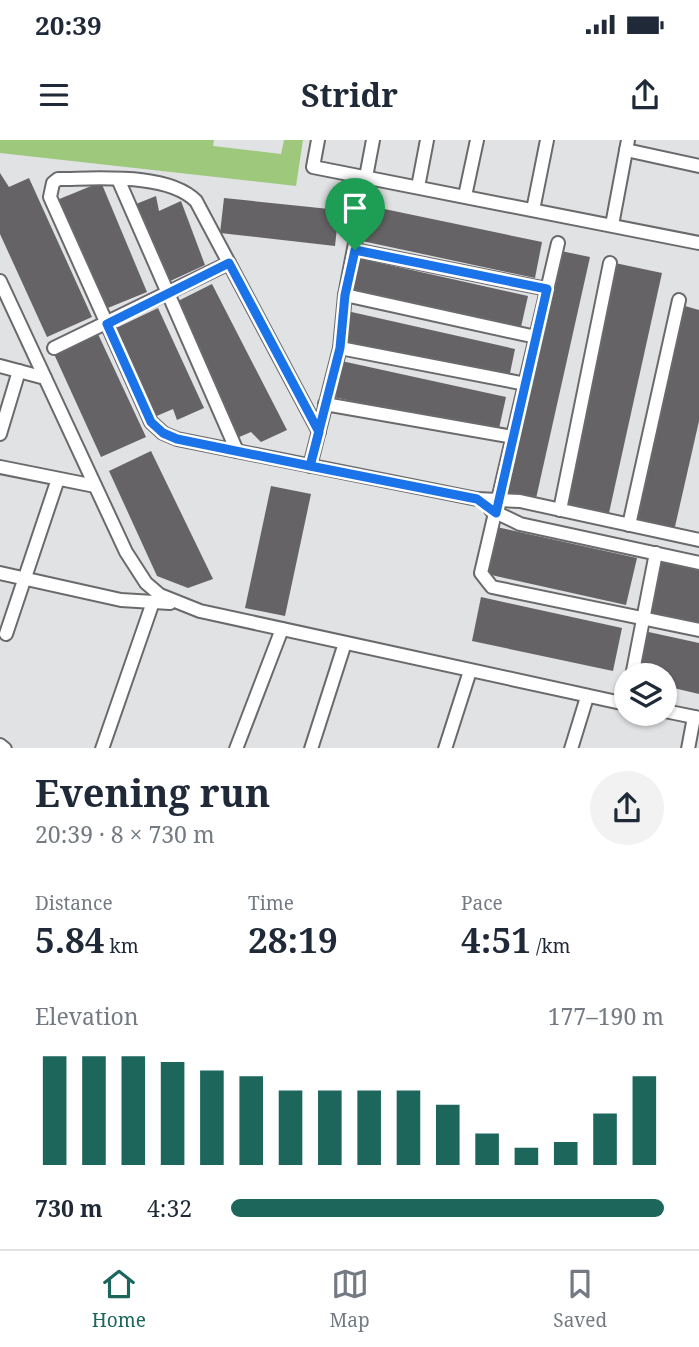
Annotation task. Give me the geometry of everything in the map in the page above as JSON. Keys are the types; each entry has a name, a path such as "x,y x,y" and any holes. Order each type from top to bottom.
{"street":[{"path":"318,140 313,167 699,243"},
{"path":"366,177 373,140"},
{"path":"418,187 427,140"},
{"path":"465,196 477,140"},
{"path":"533,210 547,140"},
{"path":"612,225 627,145 699,166"},
{"path":"319,432 196,201 187,192 173,185 118,179 58,179 50,190 50,197 151,422 163,433 177,439 237,452 477,499 497,507 520,524 699,563"},
{"path":"118,179 237,452"},
{"path":"310,466 340,348 345,295 362,207"},
{"path":"558,243 481,573 487,584 699,629"},
{"path":"355,250 547,289"},
{"path":"54,348 229,263"},
{"path":"560,510 610,263"},
{"path":"0,281 126,552 146,583 160,596 188,604 201,611 614,702"},
{"path":"345,295 536,337"},
{"path":"629,525 679,300"},
{"path":"340,348 526,384"},
{"path":"0,366 45,378"},
{"path":"0,434 19,371"},
{"path":"325,404 513,437"},
{"path":"0,467 95,486"},
{"path":"6,635 58,479"},
{"path":"497,507 520,501 698,537"},
{"path":"634,663 656,553"},
{"path":"0,573 121,600 188,604"},
{"path":"102,748 153,602"},
{"path":"236,748 282,629"},
{"path":"311,748 345,643"},
{"path":"445,748 470,671"},
{"path":"571,748 587,697"},
{"path":"677,713 696,717 688,748"},
{"path":"0,745 5,748"}],"green space":[{"path":"0,140 214,140 213,146 281,154 284,140 303,140 296,186 0,153"}],"building":[{"path":"0,173 9,187 29,178 92,317 47,337 0,234"},
{"path":"101,182 147,292 103,310 57,200"},
{"path":"156,196 159,211 181,201 205,265 166,283 131,206"},
{"path":"224,198 339,210 335,246 220,233"},
{"path":"370,206 542,242 535,278 362,241"},
{"path":"561,251 590,257 535,503 506,496"},
{"path":"358,258 528,296 521,327 351,289"},
{"path":"615,263 662,273 609,513 563,503"},
{"path":"212,284 287,430 261,442 251,432 237,438 170,305"},
{"path":"685,306 699,310 699,421 674,531 636,523"},
{"path":"158,308 204,408 177,420 173,409 152,418 114,329"},
{"path":"347,311 515,349 509,378 340,340"},
{"path":"98,334 146,437 101,457 54,354"},
{"path":"337,360 506,397 498,433 329,396"},
{"path":"151,451 213,579 188,588 157,576 109,471"},
{"path":"271,486 311,494 285,616 245,608"},
{"path":"497,527 637,558 626,605 487,574"},
{"path":"658,560 699,569 699,624 646,612"},
{"path":"481,597 622,628 613,671 472,641"},
{"path":"644,631 699,643 699,694 677,689 677,663 637,663"}],"route":[{"path":"355,250 345,295 340,348 325,404 310,466 177,439 163,433 151,422 107,324 229,263 319,432 310,466 477,499 496,513 547,289 355,250"}]}
